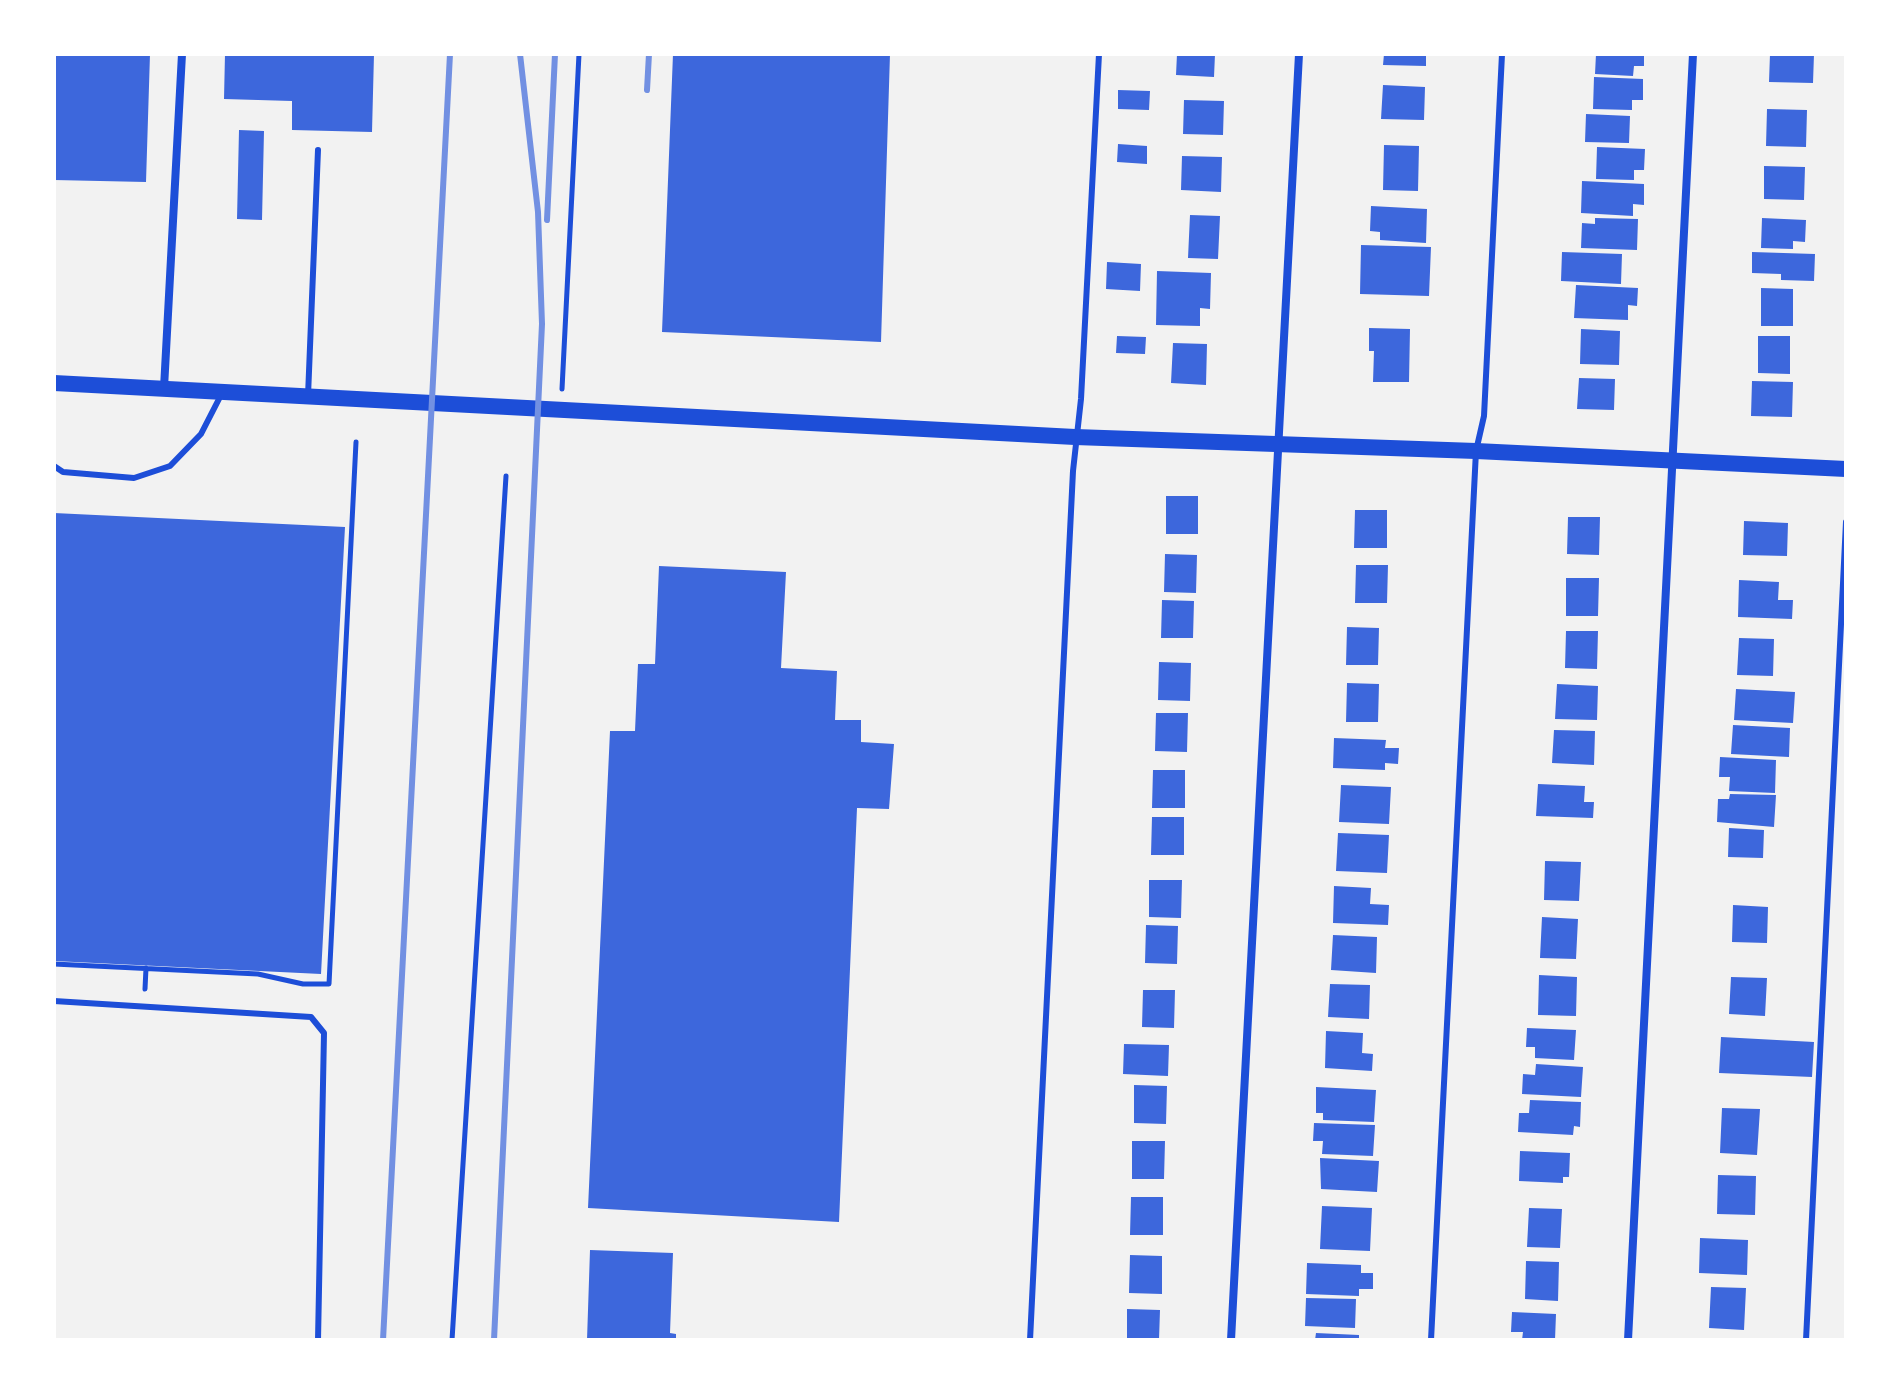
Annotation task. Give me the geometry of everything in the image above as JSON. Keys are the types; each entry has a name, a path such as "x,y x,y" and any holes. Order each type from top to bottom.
{"main road":[{"path":"54,383 1075,437 1476,451 1846,469"}],"street":[{"path":"164,388 182,54"},
{"path":"1231,1340 1299,54"},
{"path":"1628,1340 1693,54"}],"lane":[{"path":"1030,1340 1075,437 1081,399 1099,54"},
{"path":"1431,1340 1476,451 1484,416 1502,54"},
{"path":"308,396 318,150"},
{"path":"54,466 63,472 134,478 170,466 201,434 224,391"},
{"path":"1806,1340 1846,522"},
{"path":"54,1001 311,1017 324,1033 318,1340"}],"path":[{"path":"561,410 579,54"},
{"path":"54,964 258,974 303,984 329,984 356,442"},
{"path":"452,1340 506,476"}],"building":[{"path":"54,54 150,54 146,182 54,180"},
{"path":"225,54 374,54 372,132 292,130 292,101 224,99"},
{"path":"673,54 890,54 881,342 662,332"},
{"path":"1177,54 1215,54 1214,77 1176,75"},
{"path":"1384,54 1426,54 1426,66 1383,65"},
{"path":"1596,54 1644,54 1644,66 1634,66 1633,76 1595,74"},
{"path":"1770,54 1814,54 1813,83 1769,82"},
{"path":"1594,77 1643,79 1643,100 1632,100 1632,110 1593,109"},
{"path":"1383,85 1425,87 1424,120 1381,119"},
{"path":"1118,90 1150,91 1149,110 1118,109"},
{"path":"1184,100 1224,101 1223,135 1183,134"},
{"path":"1767,109 1807,110 1806,147 1766,146"},
{"path":"1586,114 1630,116 1629,143 1585,142"},
{"path":"239,130 264,131 262,220 237,219"},
{"path":"1118,144 1147,146 1147,164 1117,162"},
{"path":"1384,145 1419,146 1418,191 1383,190"},
{"path":"1597,147 1645,149 1644,170 1634,170 1634,180 1596,179"},
{"path":"1182,156 1222,157 1221,192 1181,190"},
{"path":"1764,166 1805,167 1804,200 1764,199"},
{"path":"1582,181 1644,184 1644,205 1633,204 1633,216 1581,213"},
{"path":"1371,206 1427,209 1426,243 1380,240 1380,232 1370,231"},
{"path":"1190,215 1220,216 1218,259 1188,258"},
{"path":"1595,218 1638,219 1637,250 1581,248 1582,223 1595,224"},
{"path":"1762,218 1806,220 1805,242 1793,241 1793,249 1761,248"},
{"path":"1361,245 1431,247 1429,296 1360,294"},
{"path":"1562,252 1622,254 1621,284 1561,281"},
{"path":"1752,252 1815,254 1814,281 1781,280 1781,274 1752,273"},
{"path":"1107,262 1141,264 1140,291 1106,289"},
{"path":"1157,271 1211,273 1210,309 1200,308 1200,326 1156,325"},
{"path":"1576,285 1638,288 1637,306 1628,305 1628,320 1574,318"},
{"path":"1761,288 1793,289 1793,326 1761,326"},
{"path":"1369,328 1410,329 1409,382 1373,382 1374,351 1369,351"},
{"path":"1581,329 1620,331 1619,365 1580,364"},
{"path":"1117,336 1146,337 1145,354 1116,353"},
{"path":"1758,336 1790,336 1790,374 1758,373"},
{"path":"1173,343 1207,344 1206,385 1171,383"},
{"path":"1579,378 1615,379 1614,410 1577,409"},
{"path":"1752,381 1793,382 1792,417 1751,416"},
{"path":"1166,496 1198,496 1198,534 1166,534"},
{"path":"1355,510 1387,510 1387,548 1354,548"},
{"path":"54,513 345,527 321,974 54,961"},
{"path":"1568,517 1600,517 1599,555 1567,554"},
{"path":"1744,521 1788,523 1787,556 1743,555"},
{"path":"1165,554 1197,555 1196,593 1164,592"},
{"path":"1356,565 1388,565 1387,603 1355,603"},
{"path":"659,566 786,572 781,668 837,671 835,720 861,720 861,742 894,744 889,809 857,808 839,1222 588,1208 610,731 635,731 638,664 655,664"},
{"path":"1566,578 1599,578 1598,616 1566,616"},
{"path":"1739,580 1779,582 1778,600 1793,600 1792,619 1738,617"},
{"path":"1162,600 1194,601 1193,638 1161,638"},
{"path":"1347,627 1379,628 1378,665 1346,665"},
{"path":"1566,631 1598,631 1597,669 1565,668"},
{"path":"1739,638 1774,639 1773,676 1737,675"},
{"path":"1159,662 1191,663 1190,701 1158,700"},
{"path":"1347,683 1379,684 1378,722 1346,722"},
{"path":"1557,684 1598,686 1597,720 1555,719"},
{"path":"1736,689 1795,692 1793,723 1734,720"},
{"path":"1156,713 1188,713 1187,752 1155,751"},
{"path":"1733,725 1790,728 1789,757 1731,754"},
{"path":"1554,730 1595,731 1594,765 1552,763"},
{"path":"1334,738 1386,740 1385,748 1399,748 1398,764 1385,763 1385,770 1333,768"},
{"path":"1720,757 1776,760 1775,793 1729,791 1730,777 1719,777"},
{"path":"1153,770 1185,770 1185,808 1152,808"},
{"path":"1538,784 1585,786 1584,802 1594,802 1593,818 1536,816"},
{"path":"1341,785 1391,787 1389,824 1339,822"},
{"path":"1730,794 1776,795 1774,827 1717,822 1718,799 1729,799"},
{"path":"1152,817 1184,817 1184,855 1151,855"},
{"path":"1729,828 1764,830 1763,858 1728,857"},
{"path":"1338,833 1389,835 1387,873 1336,871"},
{"path":"1545,861 1581,862 1579,901 1544,900"},
{"path":"1149,880 1182,880 1181,918 1149,917"},
{"path":"1334,886 1371,888 1370,904 1389,905 1388,925 1333,923"},
{"path":"1733,905 1768,907 1767,943 1732,942"},
{"path":"1542,917 1578,919 1576,959 1540,958"},
{"path":"1146,925 1178,926 1177,964 1145,963"},
{"path":"1333,935 1377,937 1376,973 1331,970"},
{"path":"1539,975 1577,977 1576,1016 1538,1015"},
{"path":"1731,977 1767,978 1765,1016 1729,1014"},
{"path":"1330,984 1370,985 1369,1019 1328,1017"},
{"path":"1143,990 1175,990 1174,1028 1142,1027"},
{"path":"1527,1028 1576,1030 1574,1060 1535,1058 1535,1047 1526,1047"},
{"path":"1326,1031 1363,1033 1362,1053 1373,1054 1372,1071 1325,1068"},
{"path":"1721,1037 1814,1042 1812,1077 1719,1073"},
{"path":"1124,1044 1169,1045 1168,1076 1123,1074"},
{"path":"1536,1064 1583,1067 1581,1097 1522,1094 1523,1074 1535,1075"},
{"path":"1134,1085 1167,1086 1166,1124 1134,1123"},
{"path":"1316,1087 1376,1090 1374,1122 1323,1120 1323,1113 1316,1113"},
{"path":"1530,1100 1581,1102 1580,1127 1574,1126 1573,1135 1518,1132 1519,1113 1529,1113"},
{"path":"1722,1108 1760,1109 1757,1155 1720,1153"},
{"path":"1314,1123 1375,1125 1373,1156 1322,1154 1323,1141 1313,1141"},
{"path":"1132,1141 1165,1141 1164,1179 1132,1179"},
{"path":"1520,1151 1570,1153 1569,1177 1563,1177 1563,1183 1519,1181"},
{"path":"1320,1158 1379,1161 1377,1192 1321,1189"},
{"path":"1718,1175 1756,1176 1755,1215 1717,1214"},
{"path":"1131,1197 1163,1197 1163,1235 1130,1235"},
{"path":"1322,1206 1372,1208 1370,1251 1320,1249"},
{"path":"1529,1208 1562,1209 1560,1248 1527,1247"},
{"path":"1700,1238 1748,1240 1747,1275 1699,1273"},
{"path":"590,1250 673,1253 670,1333 676,1334 676,1340 587,1340"},
{"path":"1130,1255 1162,1256 1162,1294 1129,1293"},
{"path":"1526,1261 1559,1262 1558,1301 1525,1299"},
{"path":"1307,1263 1361,1265 1361,1273 1373,1273 1373,1289 1359,1289 1359,1296 1306,1294"},
{"path":"1711,1287 1746,1288 1744,1330 1709,1328"},
{"path":"1306,1298 1356,1299 1355,1328 1305,1326"},
{"path":"1127,1309 1160,1310 1159,1340 1127,1340"},
{"path":"1512,1312 1556,1314 1555,1340 1522,1340 1523,1332 1511,1332"},
{"path":"1316,1333 1359,1335 1359,1340 1315,1340"}],"railway":[{"path":"383,1340 450,54"},
{"path":"494,1340 542,324 538,212 520,54"},
{"path":"547,220 555,54"},
{"path":"647,90 649,54"}]}
